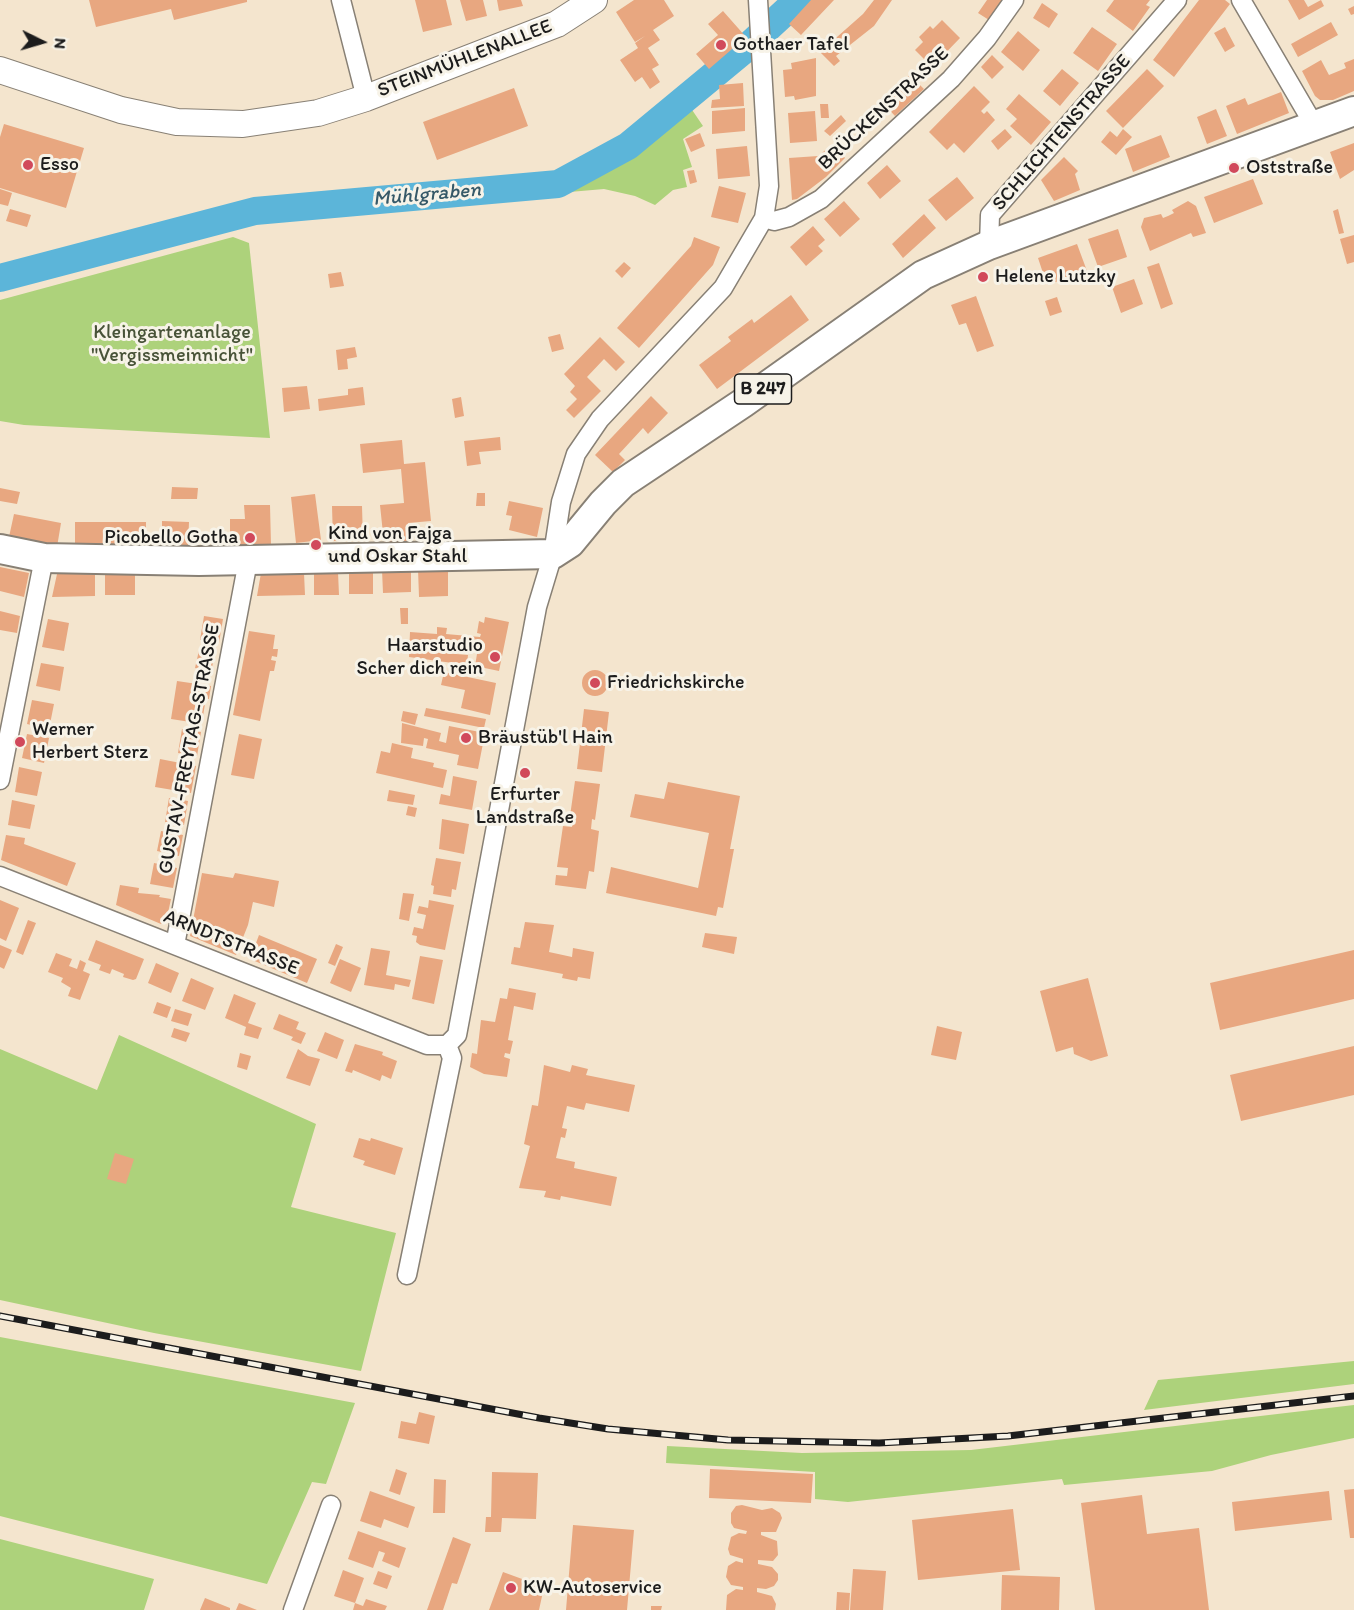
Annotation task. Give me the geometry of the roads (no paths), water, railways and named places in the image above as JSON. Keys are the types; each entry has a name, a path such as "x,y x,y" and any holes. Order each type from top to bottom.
{"main road":[{"name":"STEINMÜHLENALLEE","path":"0,70 106,105 177,122 243,124 318,113 366,98 557,24 594,0"},
{"name":"B 247","path":"553,554 570,543 623,483 782,376 923,275 989,246 1354,111"},
{"path":"0,549 44,558 248,561 553,554"}],"street":[{"path":"341,0 366,98"},
{"path":"407,1275 452,1058 447,1045 457,1035 537,607 553,554 568,478 576,454 588,434 723,288 764,218 769,186 758,0"},
{"name":"BRÜCKENSTRASSE","path":"764,218 774,221 789,217 821,199 951,79 987,38 1014,0"},
{"name":"SCHLICHTENSTRASSE","path":"989,246 990,215 1177,0"},
{"path":"1241,0 1314,126"},
{"path":"0,780 44,558"},
{"name":"GUSTAV-FREYTAG-STRASSE","path":"175,945 248,561"},
{"name":"ARNDTSTRASSE","path":"0,876 427,1045 447,1045"},
{"path":"293,1610 331,1505"}],"waterway":[{"name":"Mühlgraben","path":"0,278 255,211 558,184 628,146 744,50 798,0"}],"railway":[{"path":"0,1316 539,1418 608,1429 728,1440 879,1443 1008,1436 1354,1396"}],"place":[{"name":"Gothaer Tafel","path":"721,45"},
{"name":"Esso","path":"28,165"},
{"name":"Oststraße","path":"1234,168"},
{"name":"Helene Lutzky","path":"983,277"},
{"name":"Picobello Gotha","path":"250,538"},
{"name":"Kind von Fajga und Oskar Stahl","path":"316,545"},
{"name":"Haarstudio Scher dich rein","path":"495,657"},
{"name":"Friedrichskirche","path":"595,683"},
{"name":"Bräustüb'l Hain","path":"466,738"},
{"name":"Werner Herbert Sterz","path":"20,742"},
{"name":"Erfurter Landstraße","path":"525,773"},
{"name":"KW-Autoservice","path":"511,1588"}],"park label":[{"name":"Kleingartenanlage \"Vergissmeinnicht\"","path":"172,344"}]}
